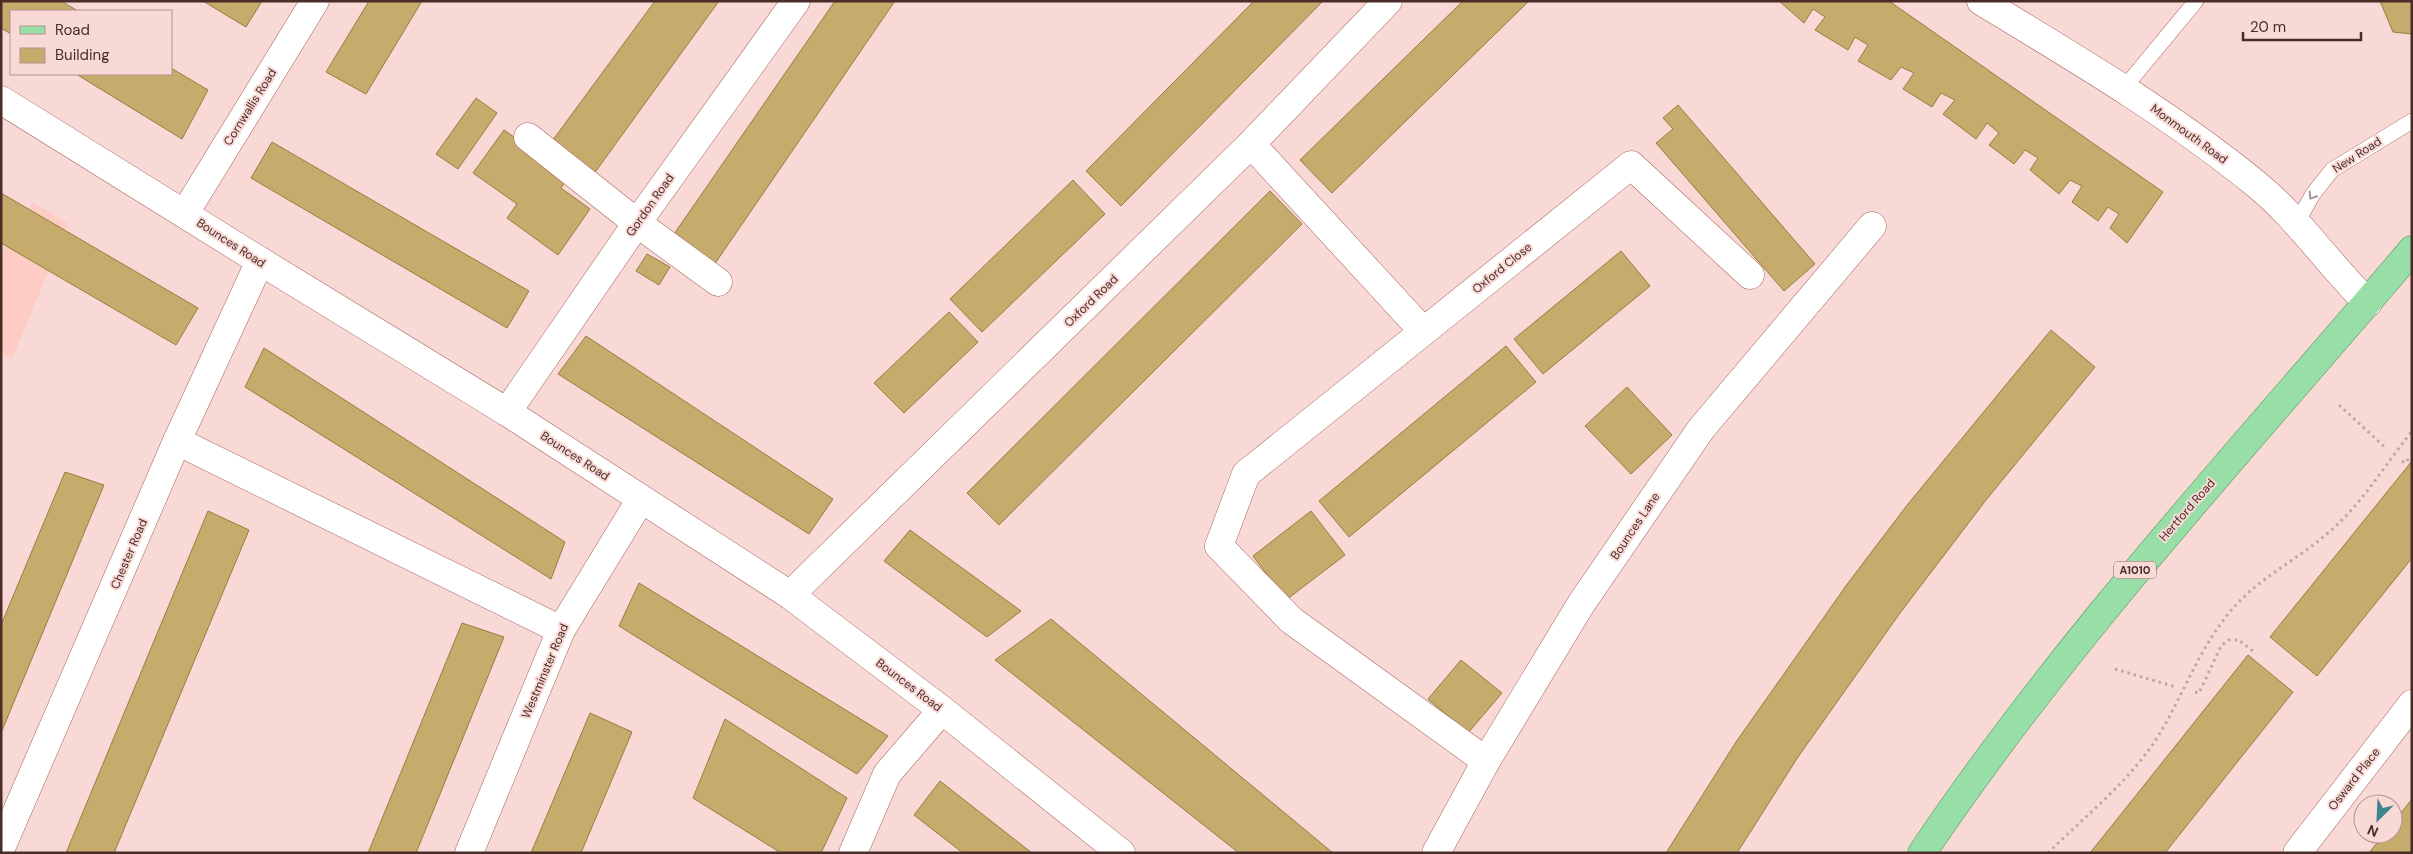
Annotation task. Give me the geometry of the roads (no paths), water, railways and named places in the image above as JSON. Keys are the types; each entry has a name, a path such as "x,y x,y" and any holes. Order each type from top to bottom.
{"main road":[{"name":"Hertford Road","path":"1922,853 1980,766 2134,571 2412,250"}],"street":[{"name":"Cornwallis Road","path":"185,213 315,1"},
{"name":"Gordon Road","path":"507,412 637,224 796,1"},
{"name":"Oxford Road","path":"790,596 1251,144 1388,1"},
{"name":"Monmouth Road","path":"1980,1 2124,88 2207,146 2258,185 2296,224 2343,279 2368,302"},
{"name":"Bounces Road","path":"1,100 507,412 790,596 942,710 1121,853"},
{"path":"528,137 637,224 718,282"},
{"path":"1251,144 1423,331"},
{"name":"Oxford Close","path":"1486,761 1291,620 1219,546 1246,474 1631,165 1750,275"},
{"name":"Bounces Lane","path":"1436,853 1486,761 1581,604 1701,428 1872,226"},
{"name":"Chester Road","path":"1,848 177,441 260,261"},
{"path":"177,441 561,630"},
{"name":"Westminster Road","path":"468,853 561,630 641,499"},
{"name":"Osward Place","path":"2297,853 2412,704"},
{"path":"853,853 887,774 942,710"}],"lane":[{"path":"2124,88 2196,1"},
{"name":"New Road","path":"2296,224 2313,194 2332,170 2412,121"}]}
